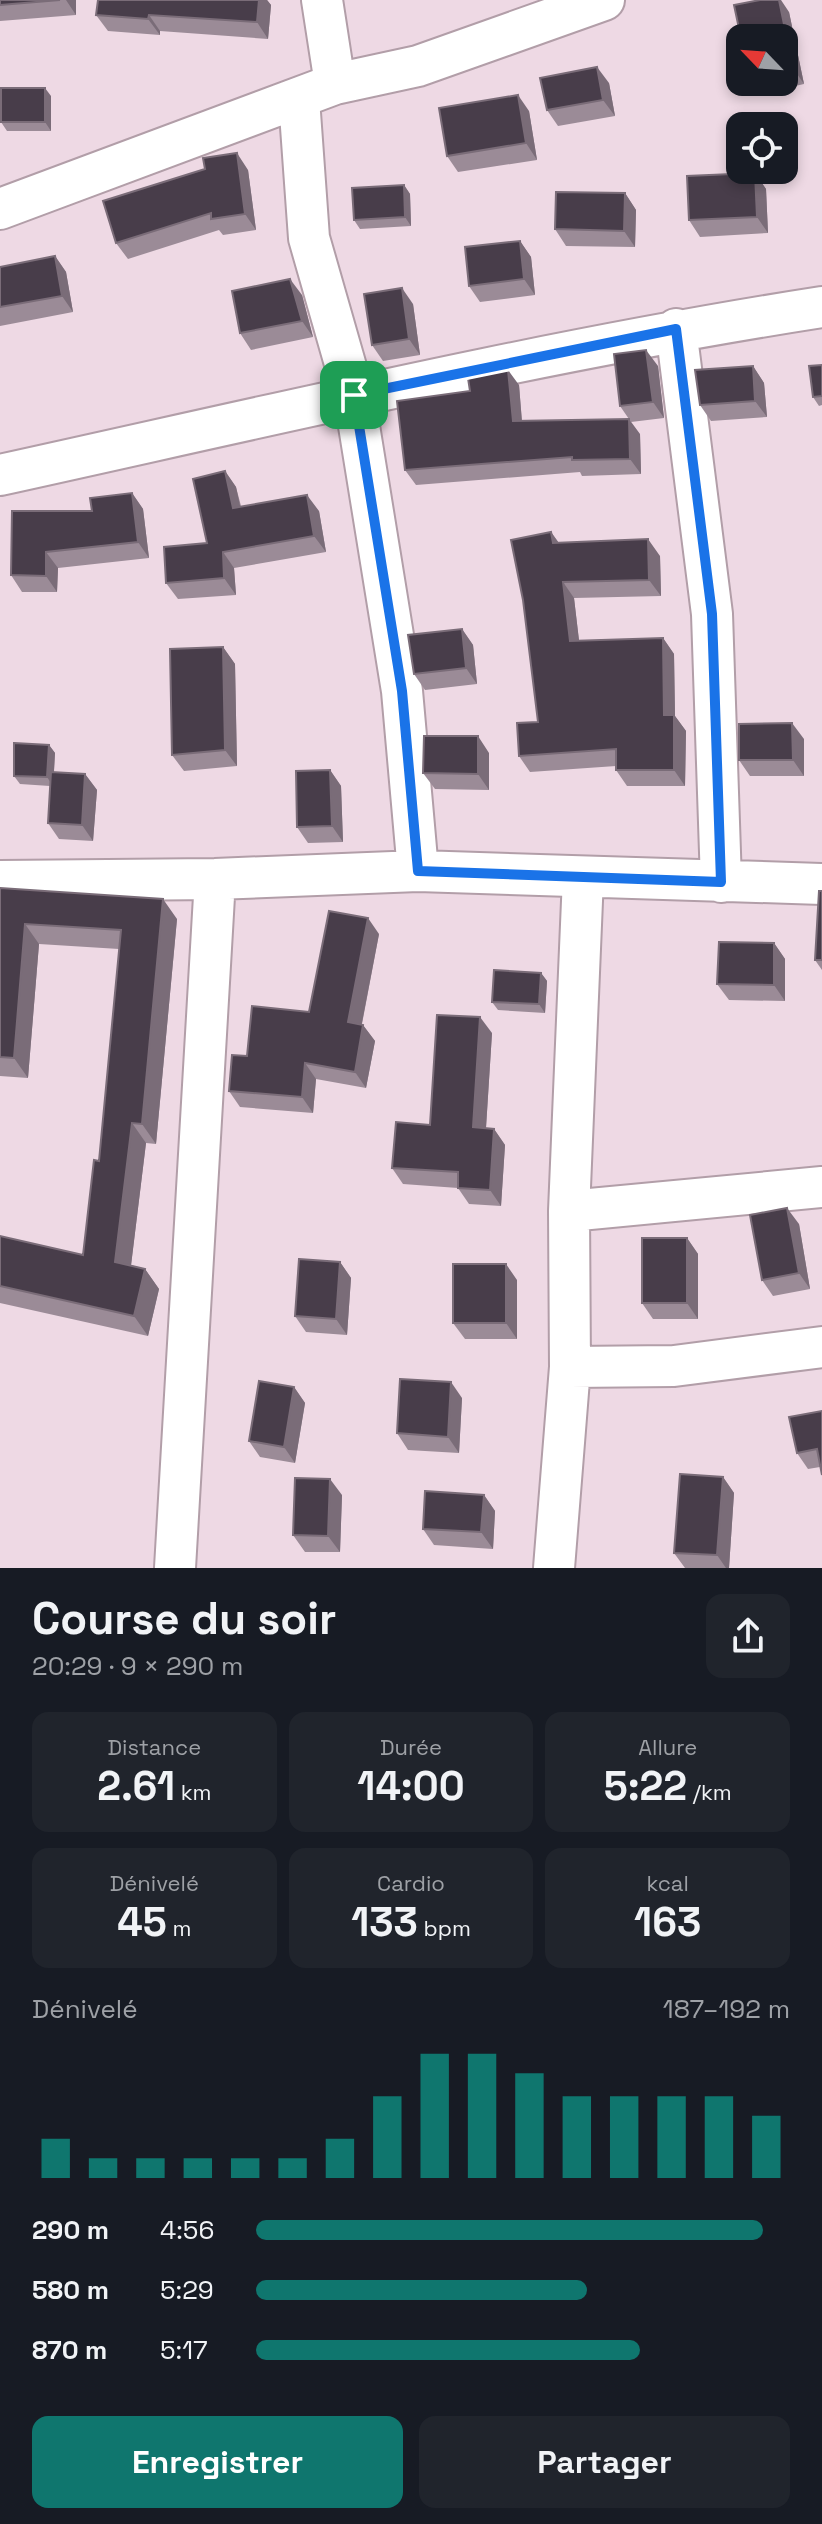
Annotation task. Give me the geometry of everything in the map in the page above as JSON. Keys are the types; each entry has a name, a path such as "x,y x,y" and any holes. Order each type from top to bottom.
{"street":[{"path":"322,0 309,238 354,395 402,691 418,871"},
{"path":"0,209 317,92 418,66 604,0"},
{"path":"0,475 354,395 676,329 822,307"},
{"path":"676,329 712,614 721,882"},
{"path":"0,881 215,879 418,871 822,884"},
{"path":"554,1568 570,1367 569,1211 583,877"},
{"path":"175,1568 215,879"},
{"path":"569,1211 822,1187"},
{"path":"570,1367 674,1366 822,1347"}],"building":[{"path":"0,0 60,0 0,5"},
{"path":"98,0 259,0 257,22 96,15"},
{"path":"779,0 784,24 738,24 734,5"},
{"path":"597,67 603,100 547,110 540,78"},
{"path":"1,88 45,88 45,122 1,122"},
{"path":"518,95 526,143 447,156 439,108"},
{"path":"237,153 245,214 211,219 211,213 116,243 103,201 205,169 203,158"},
{"path":"726,174 726,184 756,184 757,217 689,220 687,176"},
{"path":"404,185 405,217 354,220 352,188"},
{"path":"556,192 625,193 624,231 555,229"},
{"path":"520,241 524,279 469,286 465,247"},
{"path":"55,256 62,296 0,307 0,267"},
{"path":"290,279 302,321 240,333 232,291"},
{"path":"402,288 409,339 372,345 364,294"},
{"path":"646,350 653,402 620,406 614,354"},
{"path":"822,365 822,396 813,397 809,366"},
{"path":"753,366 755,401 700,405 695,370"},
{"path":"508,370 513,421 629,419 630,459 572,460 572,457 405,470 397,401 470,391 468,378"},
{"path":"225,471 233,508 307,495 314,536 223,552 224,578 166,583 164,547 207,543 193,479"},
{"path":"132,493 138,542 46,552 46,576 11,575 12,511 92,511 90,498"},
{"path":"551,532 553,543 648,539 649,580 563,582 570,641 663,638 664,715 674,715 674,770 616,770 616,749 519,756 517,723 538,722 523,600 511,540"},
{"path":"462,629 466,668 414,674 408,635"},
{"path":"223,647 225,750 172,755 170,649"},
{"path":"792,723 793,760 739,760 739,724"},
{"path":"424,736 478,736 478,774 423,773"},
{"path":"14,743 49,745 47,777 14,776"},
{"path":"330,770 332,826 297,827 296,771"},
{"path":"51,772 85,774 82,825 48,823"},
{"path":"0,888 163,899 142,1124 132,1123 115,1262 145,1269 134,1316 0,1286 0,1236 83,1255 94,1160 99,1161 121,930 25,924 14,1058 0,1057"},
{"path":"819,891 822,891 822,960 815,960"},
{"path":"329,911 368,918 348,1022 363,1025 355,1072 305,1063 302,1097 229,1091 232,1055 247,1056 252,1006 309,1012"},
{"path":"719,942 774,943 774,985 717,984"},
{"path":"494,970 541,973 539,1004 492,1002"},
{"path":"437,1015 480,1017 473,1127 494,1129 490,1190 458,1188 458,1172 392,1168 396,1122 430,1125"},
{"path":"787,1208 799,1273 762,1280 750,1215"},
{"path":"642,1238 687,1238 687,1303 642,1303"},
{"path":"299,1259 340,1262 336,1319 295,1316"},
{"path":"453,1264 506,1264 506,1323 453,1323"},
{"path":"400,1379 451,1382 448,1437 397,1433"},
{"path":"259,1381 294,1387 284,1447 249,1441"},
{"path":"822,1411 822,1475 817,1449 797,1453 789,1417"},
{"path":"680,1474 723,1477 717,1555 674,1553"},
{"path":"295,1478 330,1479 328,1536 293,1535"},
{"path":"425,1491 484,1495 481,1532 423,1529"}],"route":[{"path":"676,329 712,614 721,882 418,871 402,691 354,395 676,329"}]}
